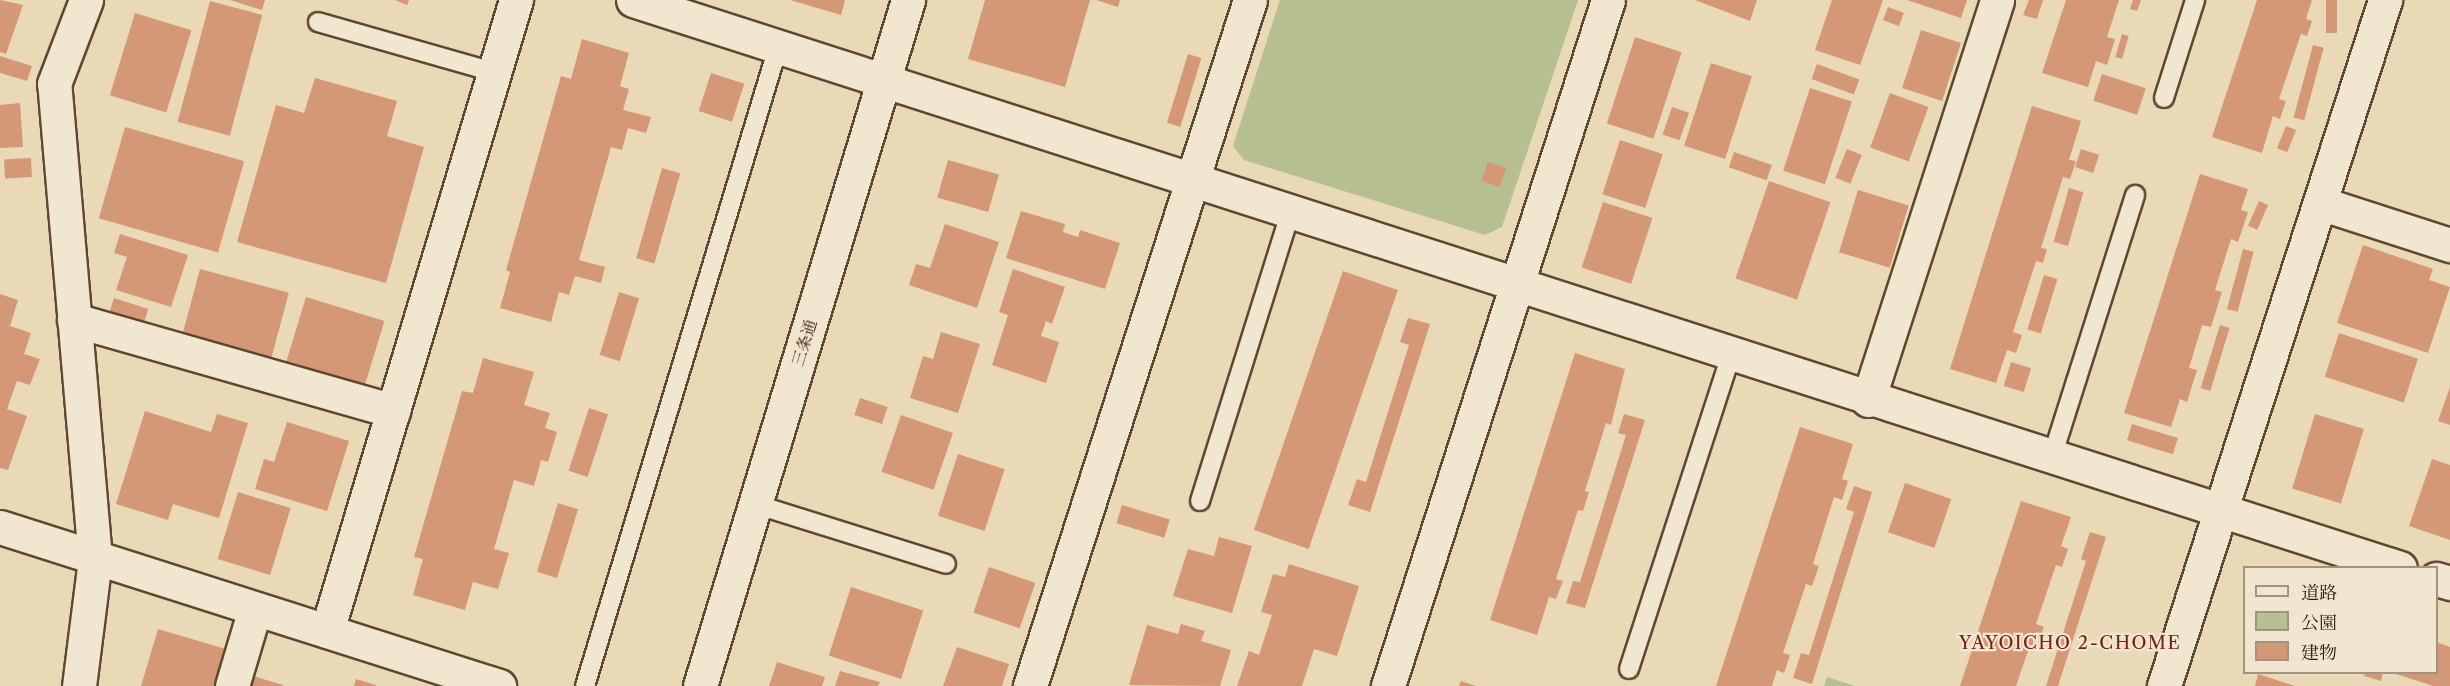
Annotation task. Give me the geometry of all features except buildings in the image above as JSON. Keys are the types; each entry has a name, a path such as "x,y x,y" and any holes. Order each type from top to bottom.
{"street":[{"path":"79,686 95,559 54,84 86,0"},
{"path":"327,631 516,0"},
{"path":"633,0 883,82 1292,211 1868,400 2397,566"},
{"name":"三条通","path":"700,686 908,0"},
{"path":"1030,686 1250,0"},
{"path":"1389,686 1608,0"},
{"path":"1868,400 1997,0"},
{"path":"2164,686 2385,0"},
{"path":"2320,203 2450,245"},
{"path":"74,320 393,411"},
{"path":"0,526 95,559 327,631 455,679 499,686"},
{"path":"232,686 255,609"}],"lane":[{"path":"2164,98 2195,0"},
{"path":"318,22 494,72"},
{"path":"585,686 778,47"},
{"path":"2052,457 2135,195"},
{"path":"1200,501 1292,211"},
{"path":"1629,669 1731,355"},
{"path":"755,504 946,564"}],"green space":[{"path":"1280,0 1578,0 1502,227 1485,235 1244,160 1233,146"},
{"path":"1827,677 1855,686 1824,686"}],"district":[{"name":"YAYOICHO 2-CHOME","path":"2070,643"}]}
